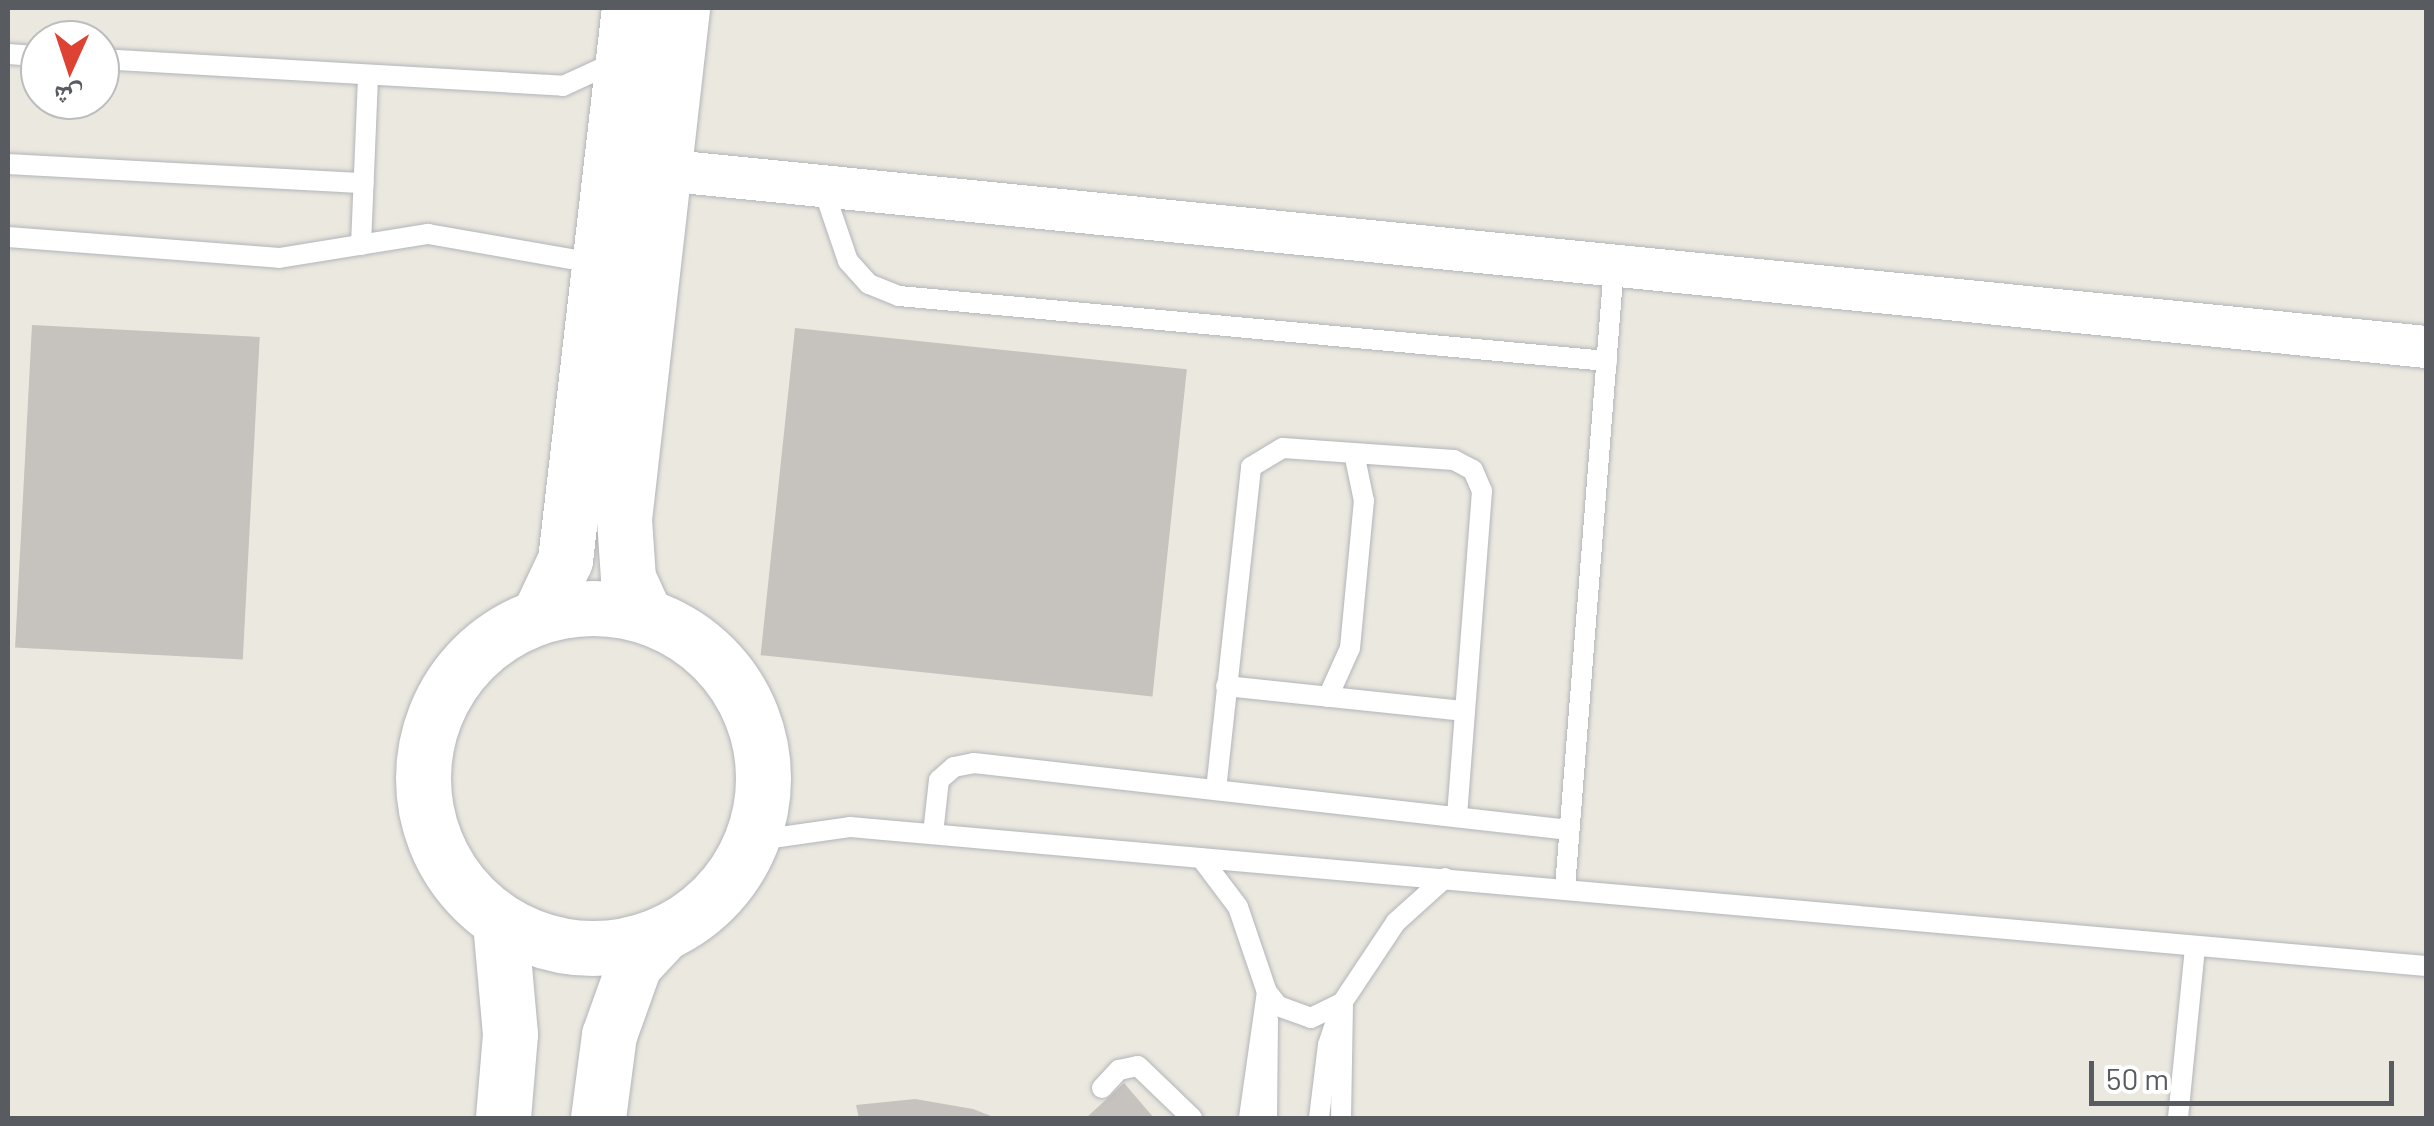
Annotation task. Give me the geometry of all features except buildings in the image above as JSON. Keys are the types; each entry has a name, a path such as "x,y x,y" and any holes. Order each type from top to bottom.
{"main road":[{"path":"646,615 628,578 624,518 682,8"},
{"path":"539,616 566,560 626,29"},
{"path":"592,607 646,615 694,640 727,670 750,709 763,752 764,797 752,841 732,878 701,911 663,934 623,946 580,948 500,922 460,886 432,838 421,784 427,730 451,680 490,640 539,616 592,607"},
{"path":"500,922 510,1034 503,1118"},
{"path":"604,1115 609,1035 634,964 663,934"}],"street":[{"path":"662,170 2426,347"}],"lane":[{"path":"120,60 563,86 598,75 626,29"},
{"path":"361,245 368,74"},
{"path":"8,164 364,183"},
{"path":"822,186 848,261 869,284 899,296 1607,361"},
{"path":"8,238 280,258 451,236 598,264"},
{"path":"1565,888 1614,266"},
{"path":"1216,790 1251,467 1283,448 1454,460 1480,480 1456,818"},
{"path":"1328,697 1350,648 1364,501 1354,453"},
{"path":"1226,686 1465,711"},
{"path":"934,834 935,790 946,772 964,763 1569,830"},
{"path":"752,841 825,827 934,834 2426,966"},
{"path":"1201,858 1238,907 1267,992 1267,1118"},
{"path":"1319,1118 1328,1045 1342,1003 1396,922 1445,878"},
{"path":"2178,1118 2195,947"},
{"path":"1267,992 1293,1015 1328,1013 1342,1003"},
{"path":"1249,1118 1267,992"},
{"path":"1341,1118 1342,1003"},
{"path":"1102,1088 1119,1070 1138,1066 1192,1118"}]}
